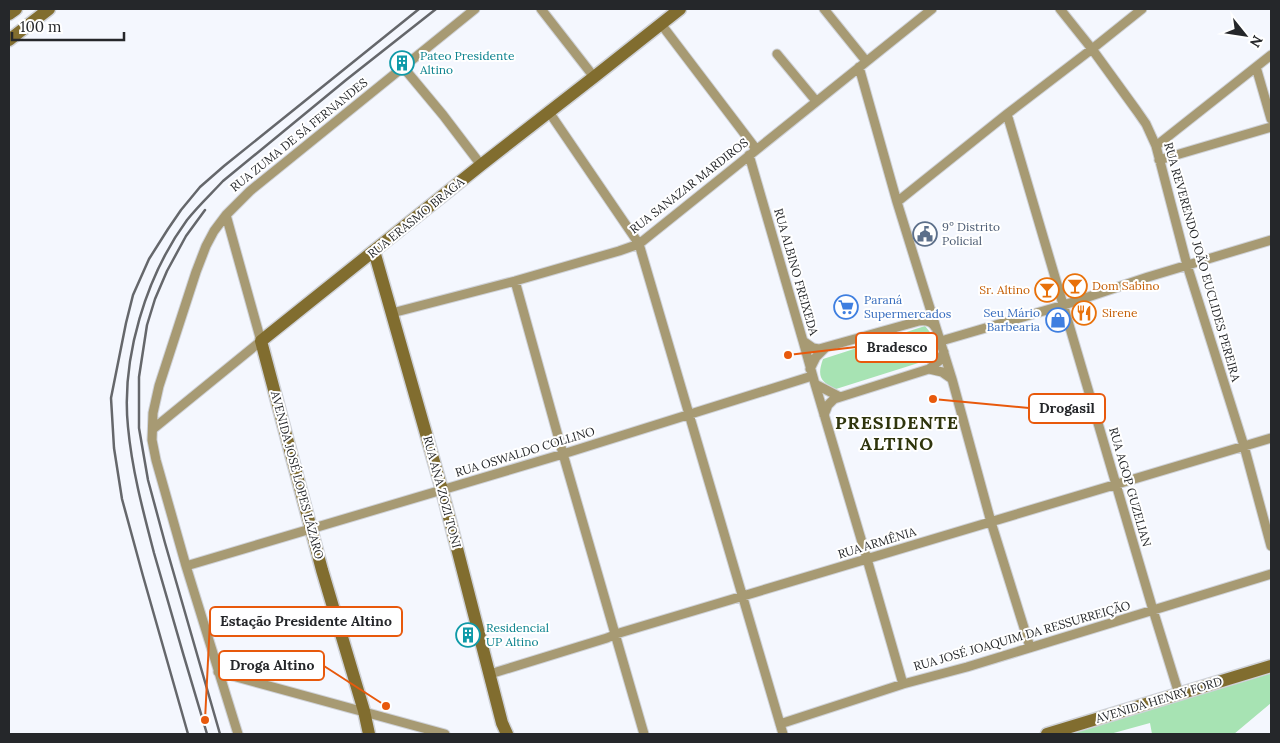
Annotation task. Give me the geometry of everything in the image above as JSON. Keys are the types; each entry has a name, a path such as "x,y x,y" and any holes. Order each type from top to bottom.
{"street":[{"path":"9,40 49,9"},
{"name":"RUA ZUMA DE SÁ FERNANDES","path":"238,734 186,566 152,440 153,413 159,386 196,272 206,246 214,232 226,215 250,191 475,9"},
{"path":"541,9 594,78"},
{"name":"RUA ERASMO BRAGA","path":"153,429 481,165 680,9"},
{"path":"824,9 866,61"},
{"name":"RUA SANAZAR MARDIROS","path":"392,313 515,281 639,244 932,9"},
{"name":"RUA REVERENDO JOÃO EUCLIDES PEREIRA","path":"1060,9 1138,111 1156,146 1188,265 1267,517 1271,546"},
{"path":"897,202 1142,9"},
{"path":"661,24 753,152"},
{"path":"777,54 816,101"},
{"path":"1156,146 1271,55"},
{"path":"403,67 481,165"},
{"path":"859,67 897,202 941,341 991,522 1030,647"},
{"path":"1256,67 1271,119"},
{"path":"548,112 639,244 783,734"},
{"name":"RUA AGOP GUZELIAN","path":"1007,114 1179,694"},
{"path":"1159,160 1271,127"},
{"name":"RUA ALBINO FREIXEDA","path":"753,152 812,376 903,684"},
{"name":"AVENIDA JOSÉ LOPES LÁZARO","path":"226,215 311,530 369,734"},
{"path":"941,341 1064,305 1148,277 1271,240"},
{"name":"RUA ANA ZOZI TONI","path":"374,251 442,490 502,723 507,734"},
{"path":"515,281 644,734"},
{"path":"919,321 930,308"},
{"path":"803,342 813,348 825,348 924,320 934,325 937,330"},
{"path":"825,348 816,357 812,376 840,396"},
{"path":"824,416 828,405 834,399 929,369 940,361 944,352"},
{"path":"929,369 942,372 952,380"},
{"name":"RUA OSWALDO COLLINO","path":"186,566 563,454 812,376"},
{"name":"RUA ARMÊNIA","path":"490,674 867,558 1271,438"},
{"name":"RUA JOSÉ JOAQUIM DA RESSURREIÇÃO","path":"780,724 903,684 967,667 1271,574"},
{"name":"AVENIDA HENRY FORD","path":"1047,734 1271,666"},
{"path":"218,672 445,734"}],"green space":[{"path":"925,326 935,342 935,350 931,359 836,389 826,384 821,378 820,370 823,359"},
{"path":"1271,671 1271,703 1234,734 1152,734 1150,723 1110,734 1068,734"}],"railway":[{"path":"188,734 122,499 114,448 111,398 133,295 149,259 181,210 200,187 419,9"},
{"path":"207,734 154,553 132,459 128,427 128,373 133,346 148,292 172,242 187,220 223,181 436,9"},
{"path":"205,210 186,236 167,271 155,299 147,325 139,377 139,428 148,480 220,734"}],"place":[{"name":"Pateo Presidente Altino","path":"402,63"},
{"name":"9º Distrito Policial","path":"925,234"},
{"name":"Dom Sabino","path":"1075,286"},
{"name":"Sr. Altino","path":"1047,290"},
{"name":"Paraná Supermercados","path":"846,307"},
{"name":"Sirene","path":"1084,313"},
{"name":"Seu Mário Barbearia","path":"1058,320"},
{"name":"Bradesco","path":"788,355"},
{"name":"Drogasil","path":"933,399"},
{"name":"Residencial UP Altino","path":"468,635"},
{"name":"Droga Altino","path":"386,706"},
{"name":"Estação Presidente Altino","path":"205,720"}],"district":[{"name":"PRESIDENTE ALTINO","path":"897,433"}]}
